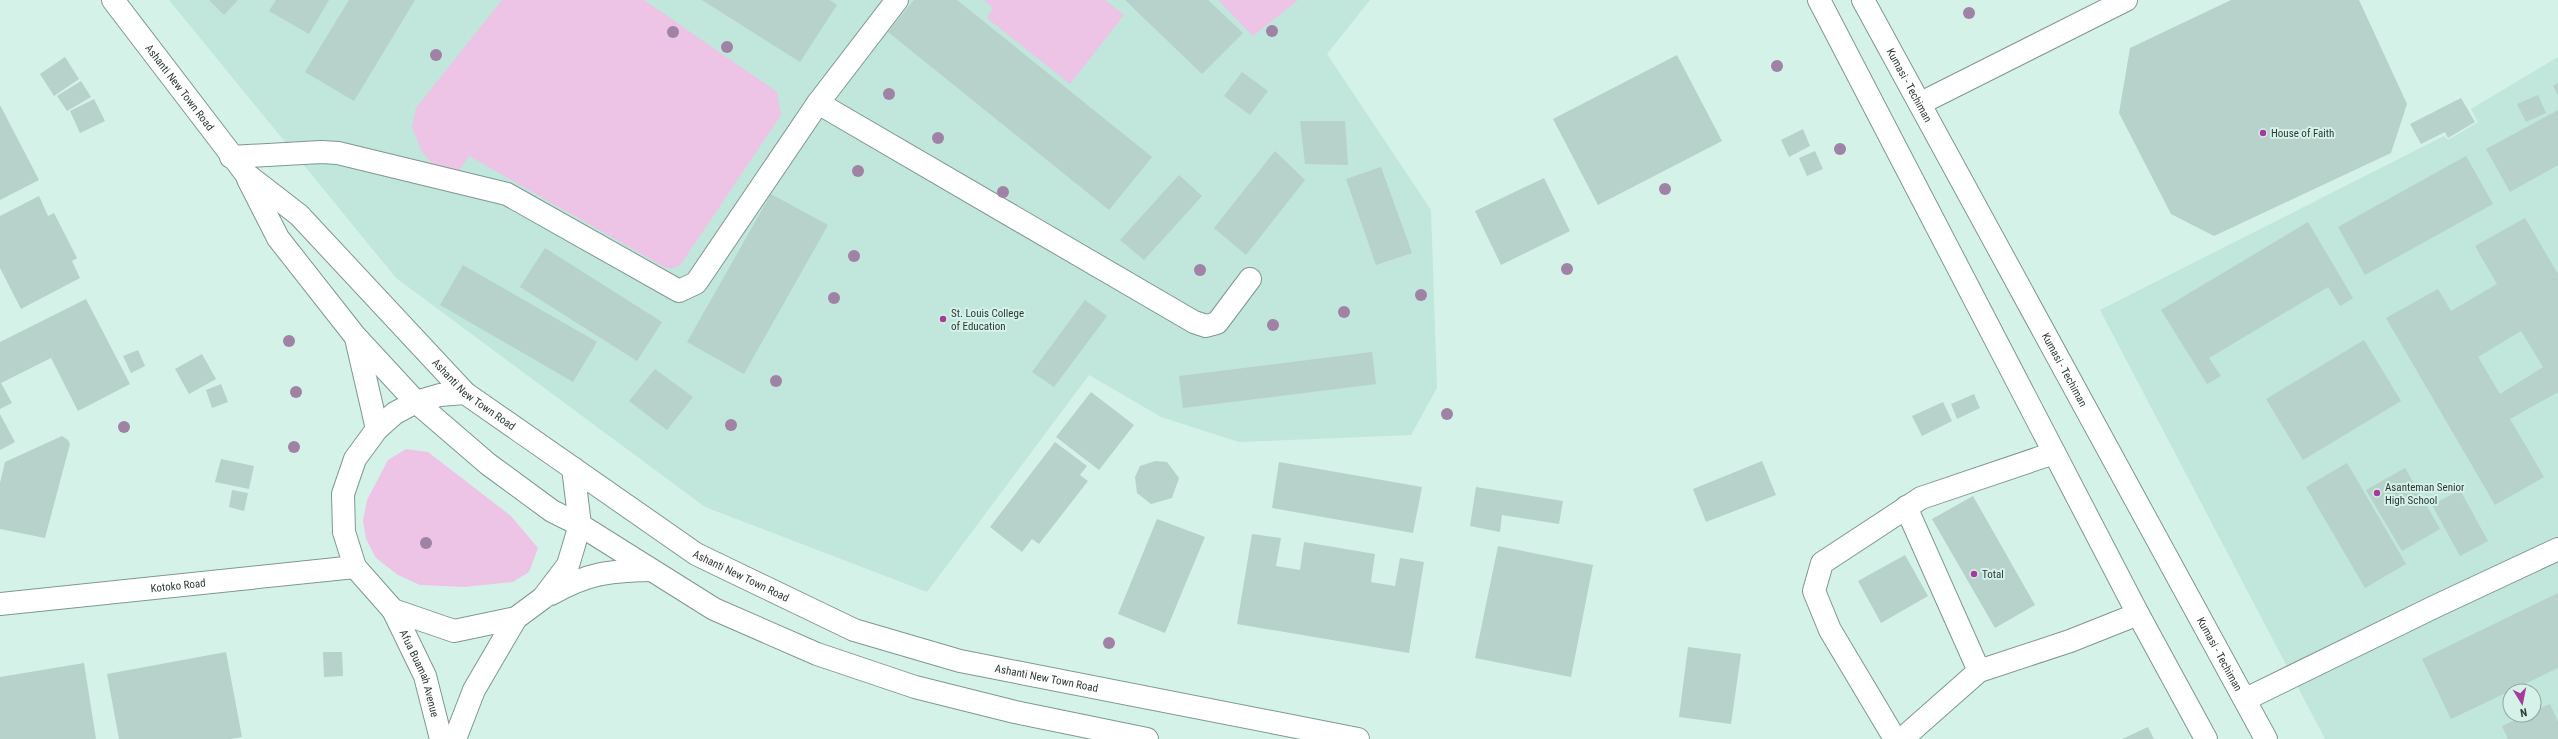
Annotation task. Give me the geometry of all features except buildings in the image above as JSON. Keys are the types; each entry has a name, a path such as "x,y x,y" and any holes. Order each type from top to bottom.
{"street":[{"name":"Ashanti New Town Road","path":"114,0 231,157 246,174 299,215 466,393 696,554 854,630 960,661 1358,739"},
{"path":"231,157 321,152 338,153 507,194 664,284 679,291 696,283 818,103 896,0"},
{"path":"1819,0 2138,614 2206,739"},
{"name":"Kumasi - Techiman","path":"1863,0 1921,103 2246,699 2266,739"},
{"path":"1921,103 2126,0"},
{"path":"818,103 1194,322 1206,326 1217,323 1250,279"},
{"name":"Ashanti New Town Road","path":"246,174 278,238 355,336 416,402 494,469 552,511 580,525 714,609 831,659 915,687 1015,712 1147,739"},
{"path":"355,336 377,429"},
{"path":"466,393 440,395 416,402 395,413 377,429 354,459 343,494 344,532 355,567 393,610 454,630 516,618"},
{"path":"1895,739 1830,630 1814,591 1822,563 1921,498 2054,453"},
{"path":"543,598 568,565 580,525 573,468"},
{"path":"1906,507 1979,671"},
{"path":"2246,699 2558,549"},
{"name":"Kotoko Road","path":"0,604 355,567"},
{"path":"455,739 474,690 516,618 543,598 576,580 615,571 650,570"},
{"name":"Afua Buamah Avenue","path":"393,610 424,676 440,739"},
{"path":"1902,739 1979,671 2070,641 2138,614"}],"shaded area":[{"name":"St. Louis College of Education","path":"169,0 1370,0 1327,54 1431,210 1437,388 1411,435 1239,442 1161,417 1089,375 927,592 705,507 396,278"},
{"path":"502,0 644,0 777,92 781,115 681,264 674,268 666,268 469,156 457,173 432,163 422,152 412,127 416,108"},
{"path":"984,0 1105,0 1124,15 1070,84 987,18 993,8"},
{"path":"1218,0 1298,0 1253,36"},
{"name":"Asanteman Senior High School","path":"2558,57 2558,739 2325,739 2100,310 2444,136 2448,140 2478,122 2471,109"},
{"path":"406,449 428,452 511,516 538,548 529,572 513,582 464,587 420,585 398,575 376,558 366,539 363,521 367,500 388,460"}],"place":[{"name":"House of Faith","path":"2263,133"},
{"name":"St. Louis College of Education","path":"943,319"},
{"name":"Asanteman Senior High School","path":"2377,493"},
{"name":"Total","path":"1974,574"}]}
